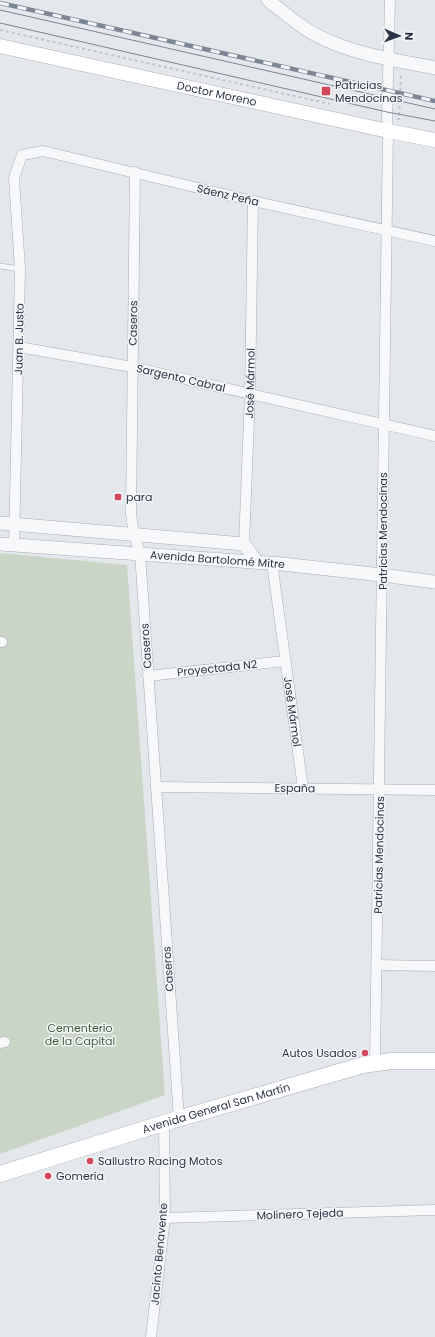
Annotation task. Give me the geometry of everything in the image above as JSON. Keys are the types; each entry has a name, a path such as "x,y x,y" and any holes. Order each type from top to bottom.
{"main road":[{"name":"Doctor Moreno","path":"0,46 388,124 435,140"},
{"name":"Avenida General San Martín","path":"0,1174 172,1121 363,1065 375,1063 435,1061"}],"street":[{"path":"268,0 298,24 330,42 356,51 388,59 435,68"},
{"name":"Patricias Mendocinas","path":"375,1063 390,0"},
{"name":"Sáenz Peña","path":"22,155 43,151 253,201 435,241"},
{"name":"Juan B. Justo","path":"14,546 20,269 14,178 22,155"},
{"name":"Caseros","path":"135,172 131,514 134,535 140,553 156,786 172,1121"},
{"name":"José Mármol","path":"244,544 250,394 253,201"},
{"name":"Sargento Cabral","path":"19,347 132,367 435,436"},
{"name":"Avenida Bartolomé Mitre","path":"0,523 244,544"},
{"name":"Avenida Bartolomé Mitre","path":"0,544 272,563 435,582"},
{"path":"244,544 257,562"},
{"name":"José Mármol","path":"272,563 303,788"},
{"name":"Proyectada N2","path":"148,676 285,661"},
{"name":"España","path":"156,786 435,790"},
{"path":"377,965 435,966"},
{"name":"Jacinto Benavente","path":"151,1337 165,1218 172,1121"},
{"name":"Molinero Tejeda","path":"165,1218 435,1210"}],"lane":[{"path":"0,266 20,269"}],"path":[{"path":"0,30 333,105"},
{"path":"388,124 399,119 401,74 408,75"}],"green space":[{"name":"Cementerio de la Capital","path":"0,553 127,565 165,1095 0,1154"}],"tram line":[{"path":"0,10 435,109"},
{"path":"0,23 387,112 435,121"}],"railway":[{"path":"0,3 435,101"}],"place":[{"name":"Patricias Mendocinas","path":"326,91"},
{"name":"para","path":"118,497"},
{"name":"Autos Usados","path":"365,1053"},
{"name":"Sallustro Racing Motos","path":"90,1161"},
{"name":"Gomería","path":"48,1176"}]}
